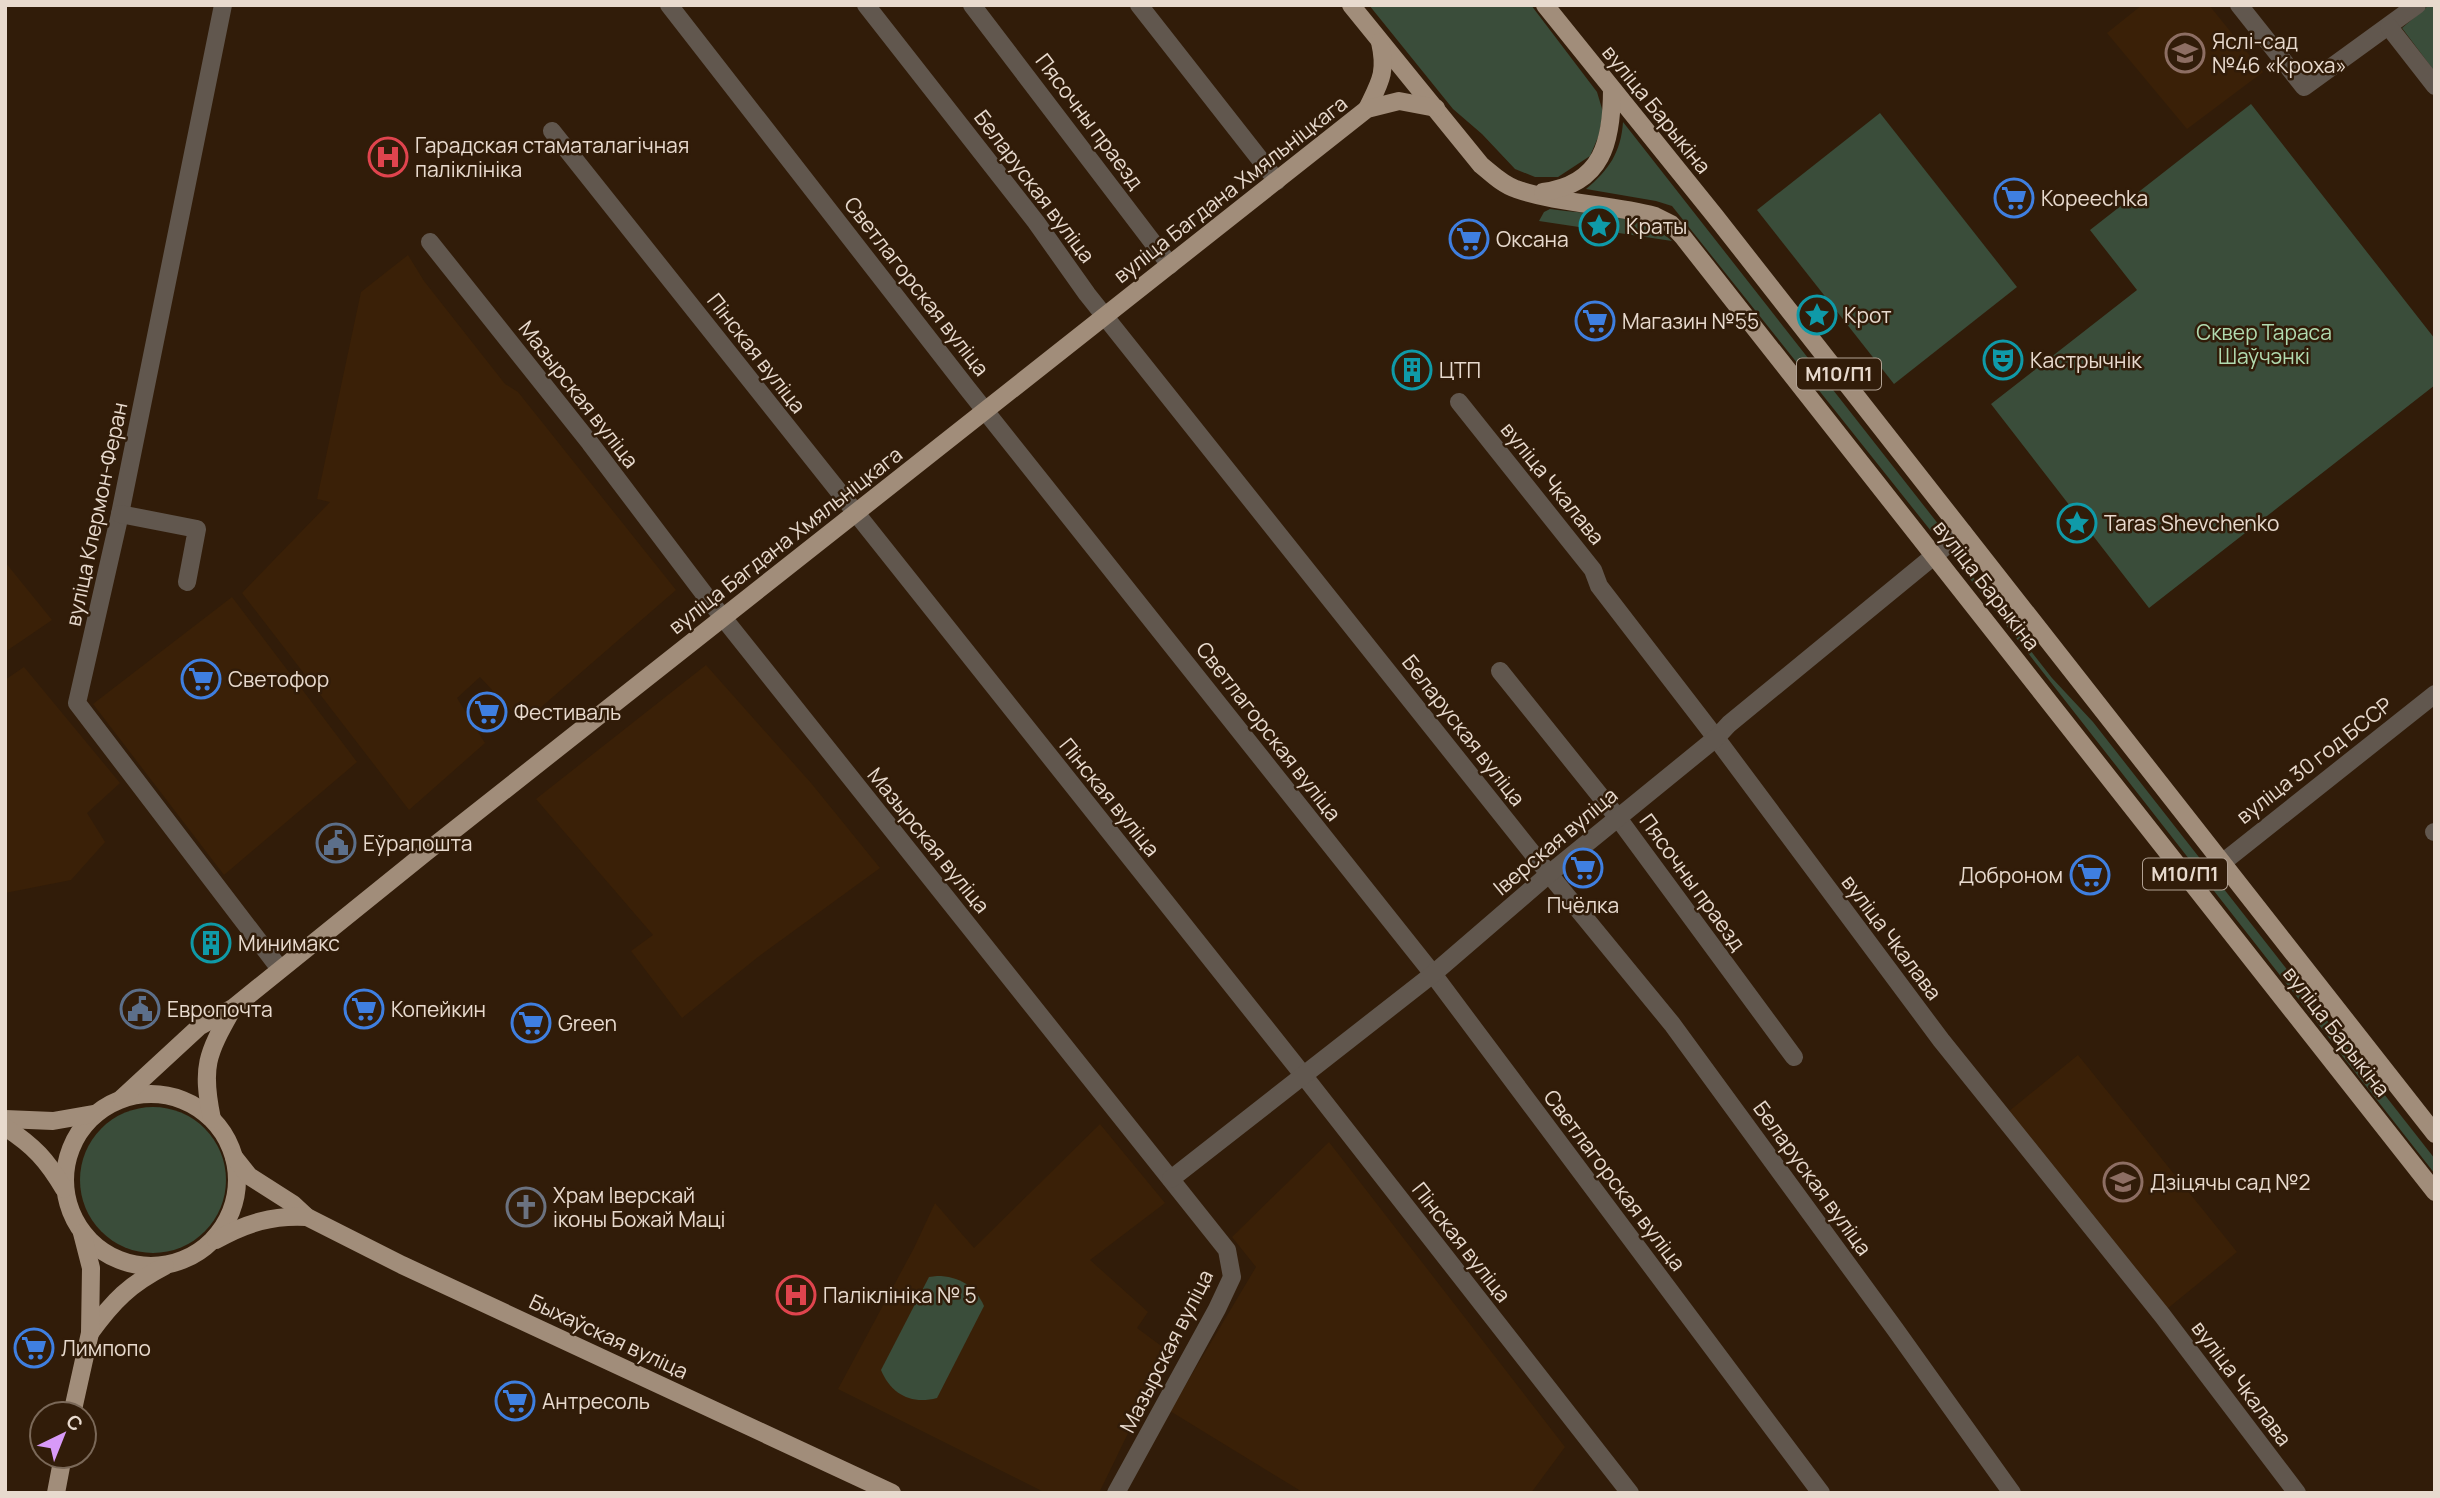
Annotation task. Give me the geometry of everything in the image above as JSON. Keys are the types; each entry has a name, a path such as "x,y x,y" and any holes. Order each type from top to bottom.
{"main road":[{"name":"М10/П1","path":"1350,5 1436,108"},
{"name":"вуліца Барыкіна","path":"1545,5 1555,14 2435,1134"},
{"path":"1367,109 1382,79 1384,62 1379,38"},
{"path":"1535,194 1556,191 1574,182 1589,172 1603,156 1612,116 1612,89"},
{"path":"1367,109 1399,101 1436,108"},
{"name":"вуліца Барыкіна","path":"1436,108 1481,165 1515,189 1641,212 1671,224 1700,257 2435,1192"},
{"name":"вуліца Багдана Хмяльніцкага","path":"122,1098 200,1026 233,1008 1367,109"},
{"name":"вуліца Багдана Хмяльніцкага","path":"212,1118 205,1081 207,1059 233,1008"},
{"path":"5,1119 53,1121 93,1114 122,1098 154,1093 186,1100 212,1118 226,1136 234,1157 237,1188 229,1218 210,1243 190,1257 166,1265 139,1280 112,1303 90,1333"},
{"path":"75,1400 90,1333 91,1268 82,1233 71,1213 65,1190 65,1162 75,1136 93,1114"},
{"path":"5,1127 29,1142 47,1161 65,1190"},
{"name":"Быхаўская вуліца","path":"234,1157 249,1176 293,1204 307,1217 402,1265 892,1493"},
{"name":"Быхаўская вуліца","path":"210,1243 251,1223 286,1216 307,1217"},
{"path":"82,1233 106,1254 135,1265 166,1265"},
{"path":"56,1493 61,1470"}],"street":[{"name":"вуліца Клермон-Феран","path":"223,5 120,514 77,703 280,969"},
{"name":"Светлагорская вуліца","path":"669,5 985,411 1433,974 1821,1493"},
{"name":"Беларуская вуліца","path":"866,5 1036,222 1105,316 1671,1024 1895,1329 2004,1490"},
{"name":"Пясочны праезд","path":"972,5 1170,265"},
{"path":"1139,5 1277,180"},
{"path":"2239,5 2304,87 2417,5"},
{"path":"2389,27 2435,86"},
{"name":"Пінская вуліца","path":"552,131 1304,1076 1630,1493"},
{"name":"Мазырская вуліца","path":"430,242 581,432 723,618 1227,1250 1232,1277 1116,1493"},
{"name":"вуліца Чкалава","path":"1459,402 1593,569 1599,586 1716,738 1941,1041 2162,1315 2297,1493"},
{"path":"120,514 197,530 187,582"},
{"name":"Іверская вуліца","path":"1171,1179 1433,974 1549,874 1963,532"},
{"name":"Пясочны праезд","path":"1500,671 1618,818 1794,1057"},
{"name":"вуліца 30 год БССР","path":"2222,863 2435,694"}],"shaded area":[{"name":"Яслі-сад №46 «Кроха»","path":"2142,5 2209,5 2263,72 2187,129 2107,33"},
{"path":"408,255 424,281 505,384 518,392 676,590 539,709 520,720 480,677 457,698 485,743 409,810 242,593 330,502 317,499 361,292"},
{"path":"5,562 52,620 5,652"},
{"path":"232,597 357,762 224,875 93,704"},
{"path":"706,665 811,783 880,868 758,957 682,1018 631,951 653,935 536,799"},
{"path":"24,667 120,783 87,813 105,842 71,880 5,893 5,680"},
{"name":"Дзіцячы сад №2","path":"2078,1055 2237,1252 2167,1309 2008,1112"},
{"path":"1100,1124 1165,1203 1090,1260 1148,1312 1137,1328 1168,1351 1099,1493 1046,1493 838,1389 914,1248 935,1203 974,1248"},
{"path":"1329,1142 1565,1447 1531,1493 1304,1493 1170,1411 1256,1267 1232,1237"}],"green space":[{"path":"1369,5 1531,5 1597,92 1603,112 1599,135 1590,156 1558,177 1535,177 1515,169 1482,134 1453,109"},
{"path":"2429,5 2435,5 2435,72 2402,28"},
{"name":"Сквер Тараса Шаўчэнкі","path":"2251,104 2435,339 2435,385 2149,608 1991,404 2137,290 2090,230"},
{"path":"1880,113 2017,287 1894,384 1757,210"},
{"path":"1623,122 1939,525 1940,530 1936,533 1931,531 1672,206 1586,189 1612,160 1620,142"},
{"path":"1550,209 1631,220 1660,232 1672,241 1539,221 1544,212"},
{"path":"1966,568 2052,678 2093,722 2340,1037 2333,1043 1963,570"},
{"path":"2344,1043 2435,1159 2435,1174 2337,1049"},
{"path":"153,1107 181,1113 204,1129 220,1152 226,1180 220,1208 204,1231 181,1247 153,1253 125,1247 102,1231 86,1208 80,1180 86,1152 102,1129 125,1113"},
{"path":"929,1277 959,1280 976,1293 984,1306 937,1398 910,1399 890,1385 881,1370"}],"place":[{"name":"Яслі-сад №46 «Кроха»","path":"2185,53"},
{"name":"Гарадская стаматалагічная паліклініка","path":"388,157"},
{"name":"Kopeechka","path":"2014,198"},
{"name":"Краты","path":"1599,226"},
{"name":"Оксана","path":"1469,239"},
{"name":"Крот","path":"1817,315"},
{"name":"Магазин №55","path":"1595,321"},
{"name":"Кастрычнік","path":"2003,360"},
{"name":"ЦТП","path":"1412,370"},
{"name":"Taras Shevchenko","path":"2077,523"},
{"name":"Светофор","path":"201,679"},
{"name":"Фестиваль","path":"487,712"},
{"name":"Еўрапошта","path":"336,843"},
{"name":"Пчёлка","path":"1583,868"},
{"name":"Доброном","path":"2090,875"},
{"name":"Минимакс","path":"211,943"},
{"name":"Европочта","path":"140,1009"},
{"name":"Копейкин","path":"364,1009"},
{"name":"Green","path":"531,1023"},
{"name":"Дзіцячы сад №2","path":"2123,1182"},
{"name":"Храм Іверскай іконы Божай Маці","path":"526,1207"},
{"name":"Паліклініка № 5","path":"796,1295"},
{"name":"Лимпопо","path":"34,1348"},
{"name":"Антресоль","path":"515,1401"}]}
